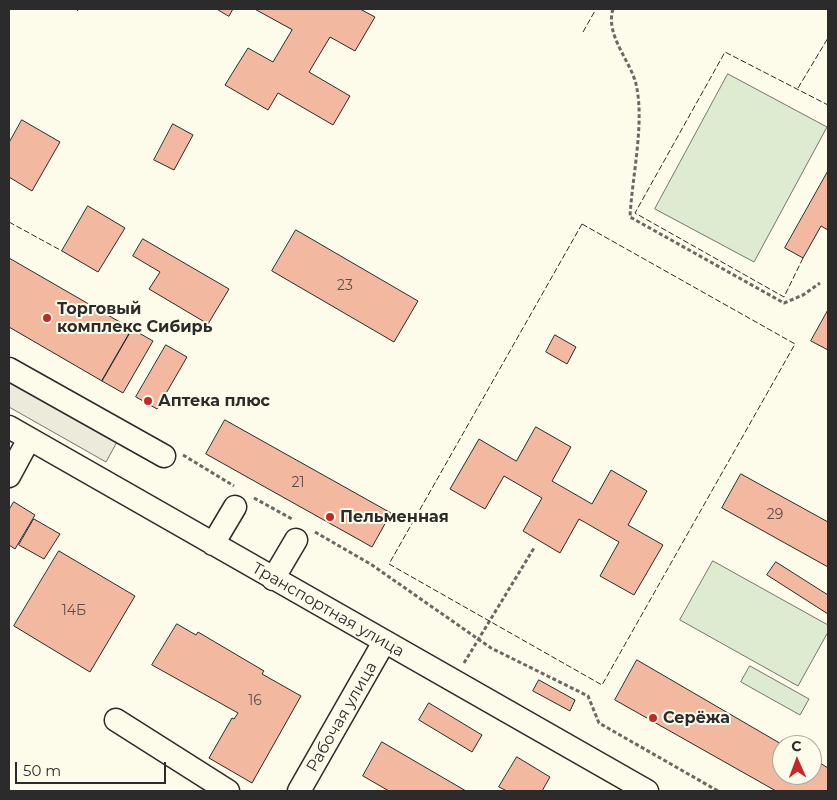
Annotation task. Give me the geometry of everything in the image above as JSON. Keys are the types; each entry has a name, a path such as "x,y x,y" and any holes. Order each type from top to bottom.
{"street":[{"path":"9,369 170,454"},
{"name":"Транспортная улица","path":"9,427 647,791"},
{"path":"9,476 29,438"},
{"path":"213,544 240,496"},
{"path":"273,578 300,530"},
{"name":"Рабочая улица","path":"299,791 384,642"},
{"path":"116,720 228,791"}],"path":[{"path":"613,9 612,26 636,83 638,105 636,157 630,217 784,303 803,294 820,282"},
{"path":"170,454 300,530 372,565 491,648 588,696 600,723 718,791"},
{"path":"453,681 534,548"}],"green space":[{"path":"728,74 827,127 754,262 655,209"},
{"path":"713,561 828,625 828,632 798,686 680,620"},
{"path":"750,666 809,699 800,715 741,682"}],"shaded area":[{"path":"9,379 118,440 106,462 9,407"}],"building":[{"path":"217,9 233,9 229,16"},
{"path":"255,9 360,9 375,17 355,51 330,37 309,72 350,96 333,125 278,93 268,110 225,85 248,48 273,62 292,30"},
{"path":"22,120 60,142 32,191 9,177 9,143"},
{"path":"173,124 193,135 174,170 154,160"},
{"path":"828,171 828,230 821,226 803,258 785,248"},
{"path":"88,206 125,228 98,272 62,251"},
{"path":"296,230 418,301 394,342 272,271"},
{"path":"143,239 229,289 208,324 149,289 160,272 133,256"},
{"path":"9,258 132,329 102,381 9,327"},
{"path":"828,310 828,350 811,341"},
{"path":"132,329 153,341 123,393 102,381"},
{"path":"555,335 576,347 567,364 546,352"},
{"path":"166,345 187,357 157,409 136,397"},
{"path":"225,420 391,513 372,547 206,454"},
{"path":"536,427 571,447 552,481 592,504 611,470 647,491 628,525 663,545 634,595 600,576 619,542 579,519 560,553 523,531 542,498 504,476 485,509 450,489 479,439 516,461"},
{"path":"741,474 828,522 828,567 722,508"},
{"path":"14,502 35,515 15,549 9,545 9,510"},
{"path":"34,519 60,534 44,559 19,545"},
{"path":"59,551 135,596 90,672 14,626"},
{"path":"776,562 828,595 828,614 767,575"},
{"path":"177,624 196,635 198,632 264,671 262,674 301,696 252,783 209,758 232,718 234,719 238,713 152,665"},
{"path":"637,660 772,739 772,785 822,785 822,764 828,768 828,791 776,791 615,700"},
{"path":"539,680 575,700 570,711 533,691"},
{"path":"429,703 482,735 472,752 419,720"},
{"path":"382,742 466,791 389,791 363,776"},
{"path":"517,757 550,777 542,791 507,791 499,787"}],"fence":[{"path":"583,32 596,9"},
{"path":"798,88 828,38"},
{"path":"803,258 784,297 635,213 725,52 828,105"},
{"path":"9,222 62,251"},
{"path":"582,224 795,344 602,685 389,564 582,224"}],"place":[{"name":"Торговый комплекс Сибирь","path":"47,318"},
{"name":"Аптека плюс","path":"148,401"},
{"name":"Пельменная","path":"330,517"},
{"name":"Серёжа","path":"653,718"}]}
